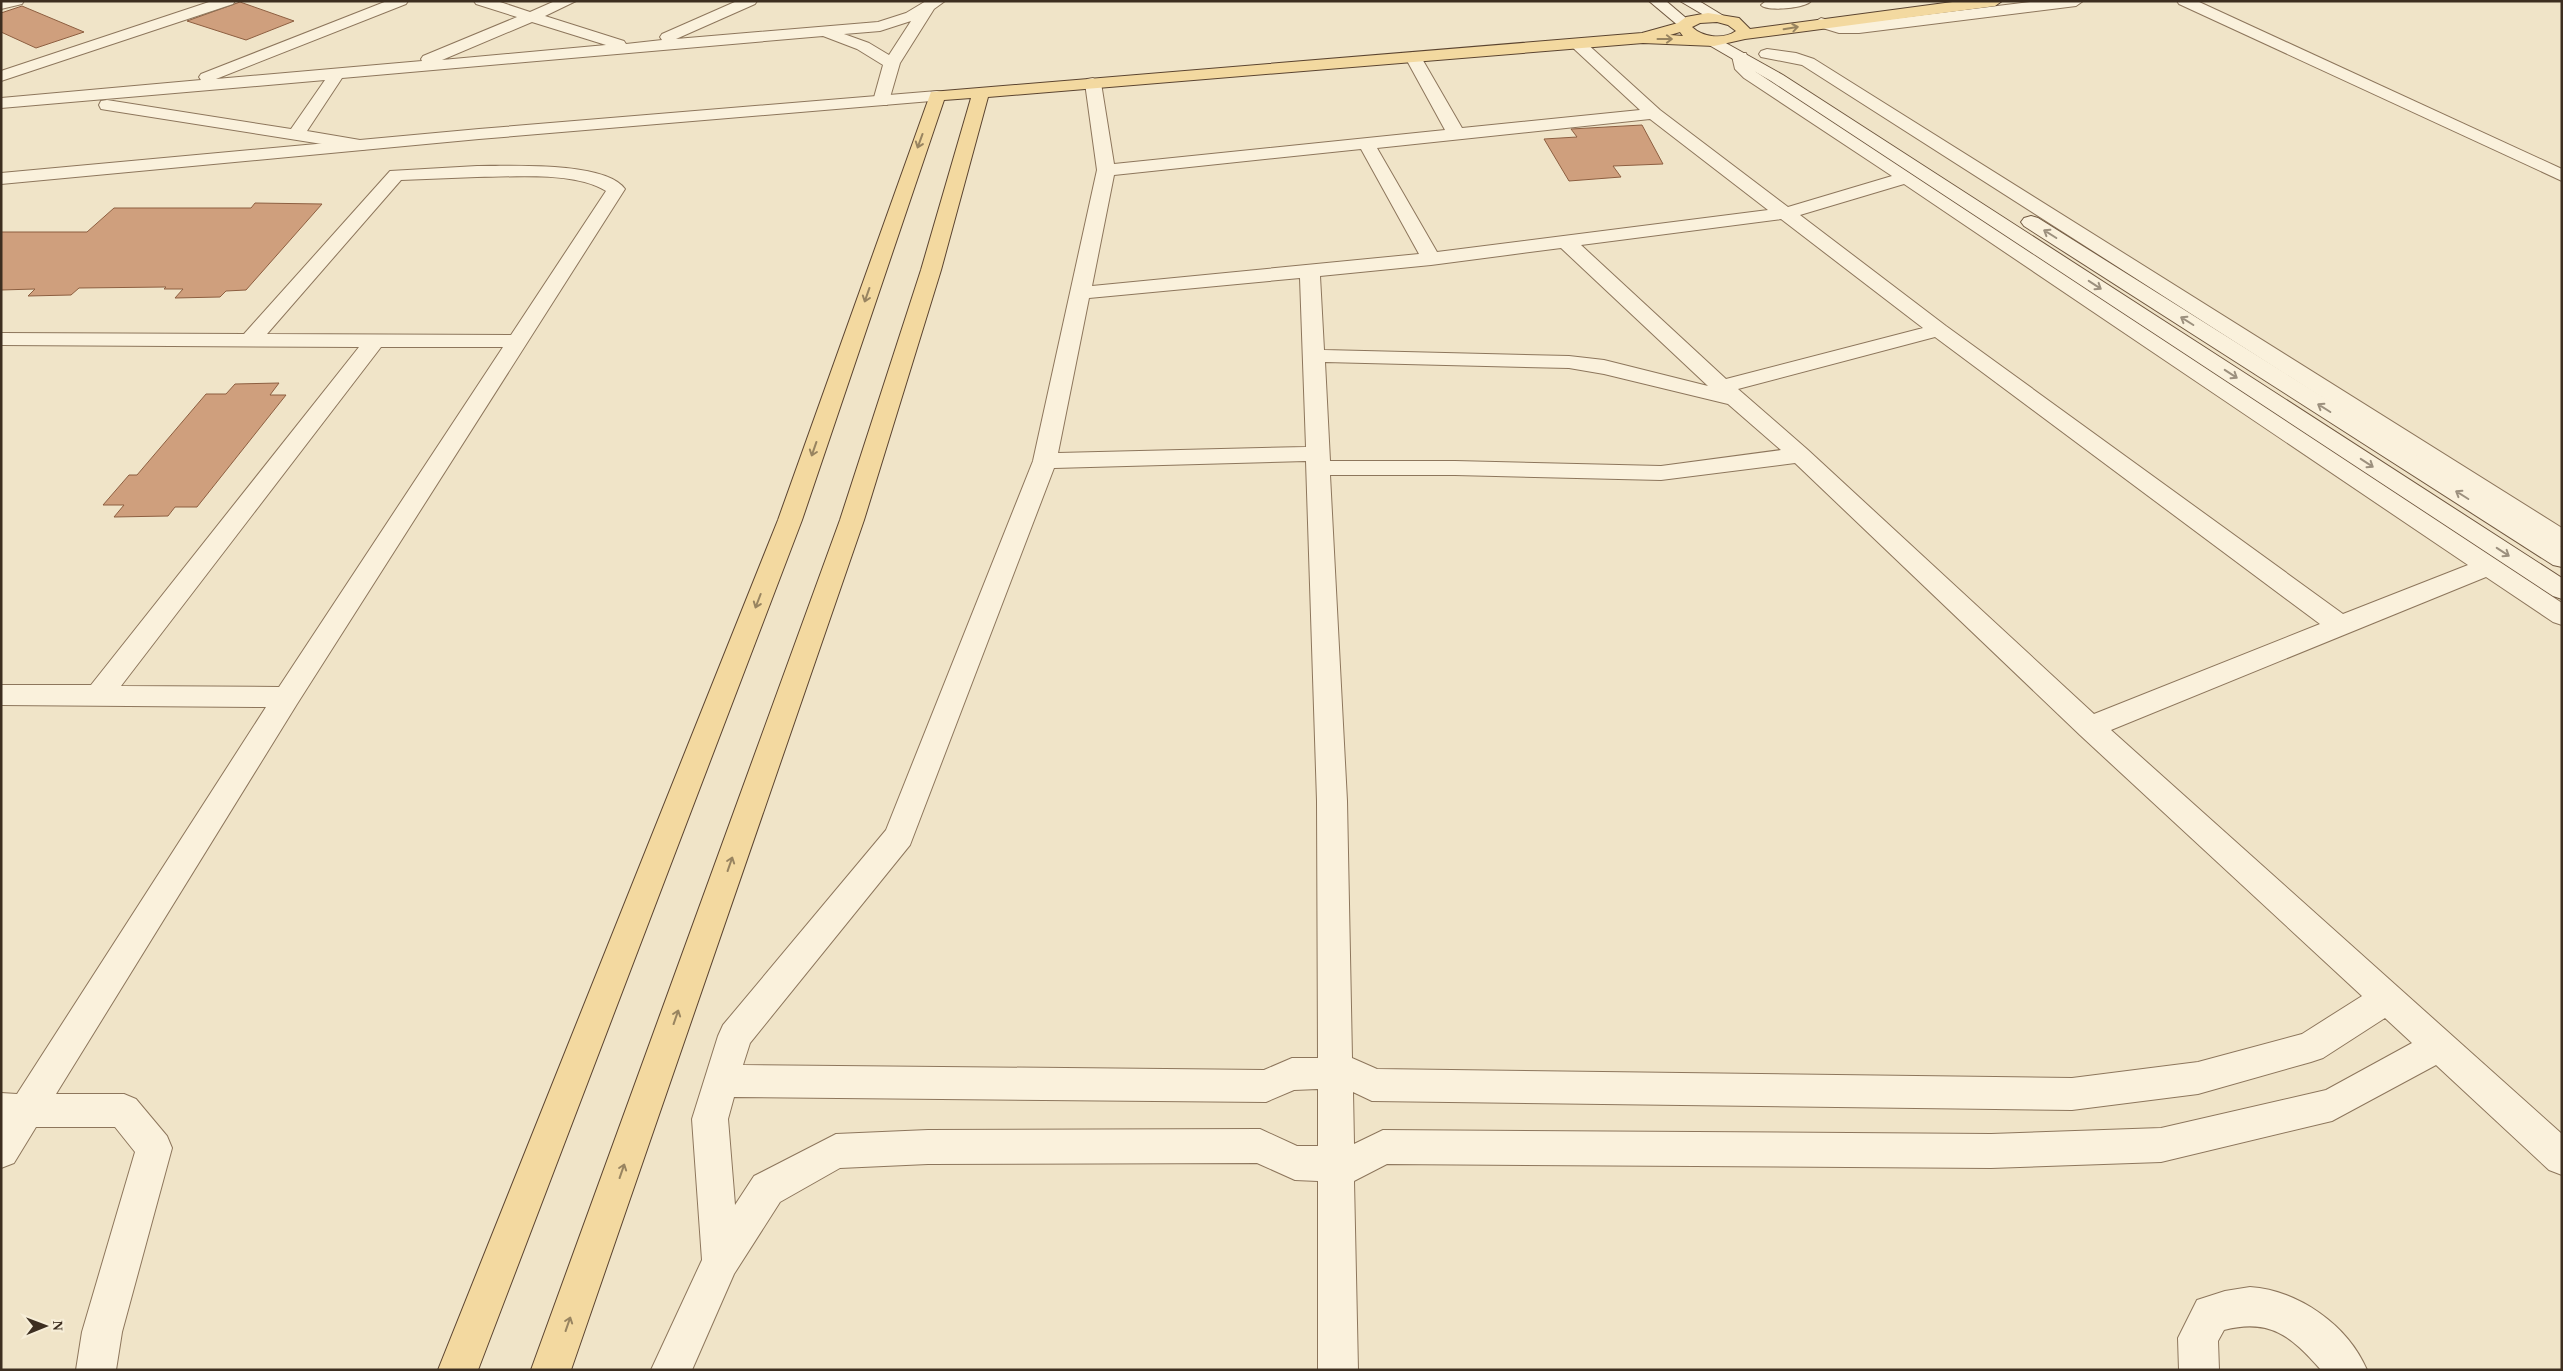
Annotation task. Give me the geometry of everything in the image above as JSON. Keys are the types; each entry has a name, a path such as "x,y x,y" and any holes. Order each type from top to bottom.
{"main road":[{"path":"1643,38 1685,25 1695,19 1721,19 1762,10 1782,15 1886,1"},
{"path":"458,1370 790,520 937,96 1643,38 1730,41 1743,35 1821,23 1995,1"},
{"path":"1721,19 1738,24 1743,28 1743,35"},
{"path":"1685,25 1687,32 1692,36 1712,41"},
{"path":"551,1370 852,520 931,270 979,104 980,92"}],"street":[{"path":"1,5 17,1"},
{"path":"1,76 228,1"},
{"path":"178,88 401,1"},
{"path":"481,1 630,48"},
{"path":"406,69 569,1"},
{"path":"648,46 750,1"},
{"path":"1656,1 1685,25"},
{"path":"1687,1 1721,19"},
{"path":"1762,10 1804,1"},
{"path":"1821,23 1838,28 1859,28 2076,1"},
{"path":"2184,1 2562,176"},
{"path":"1,103 880,26 911,16 933,4"},
{"path":"881,102 892,63 933,4"},
{"path":"820,31 863,46 892,63"},
{"path":"1743,35 1767,54 2562,559"},
{"path":"1712,41 1740,56 2562,590"},
{"path":"1578,44 1654,114 1939,330 2342,627"},
{"path":"1767,54 1796,58 1808,62 2562,539"},
{"path":"1740,56 1744,69 1750,75 2228,391 2486,567 2562,616"},
{"path":"1413,57 1456,134"},
{"path":"296,135 336,75"},
{"path":"721,1261 710,1120 735,1036 900,836 1045,460 1106,170 1093,83"},
{"path":"1,179 360,145 937,96"},
{"path":"64,98 360,145"},
{"path":"1106,170 1654,114"},
{"path":"1366,143 1431,259"},
{"path":"1,1151 14,1111 287,696 616,189 613,184 594,176 564,172 396,175 250,340"},
{"path":"1080,293 1431,259 1567,243 1787,213 1906,178"},
{"path":"1567,243 1800,455 2090,727 2562,1158"},
{"path":"1310,272 1332,801 1338,1370"},
{"path":"1313,356 1420,357 1568,362 1604,367 1730,393 1939,330"},
{"path":"1,339 516,341"},
{"path":"98,696 376,340"},
{"path":"1045,460 1317,461 1436,468 1661,472 1800,455"},
{"path":"2090,727 2342,627 2486,567"},
{"path":"1,695 287,696"},
{"path":"722,1081 1266,1086 1292,1074 1335,1073 1354,1074 1372,1086 2072,1094 2198,1078 2311,1047 2387,998"},
{"path":"671,1370 721,1261 766,1189 836,1151 928,1147 1260,1146 1295,1163 1353,1164 1383,1147 1991,1151 2161,1145 2332,1105 2439,1045"},
{"path":"14,1111 124,1110 154,1148 102,1332 96,1370"},
{"path":"2199,1370 2198,1338 2211,1314 2250,1306 2287,1313 2317,1336 2347,1370"}],"building":[{"path":"240,2 294,21 246,40 187,21"},
{"path":"22,6 84,32 36,48 1,32 1,13"},
{"path":"1642,125 1663,164 1613,166 1621,177 1569,181 1544,139 1577,137 1571,129"},
{"path":"255,203 322,204 246,290 226,291 220,297 175,298 183,289 164,289 166,287 79,288 71,295 28,296 35,289 1,290 1,232 87,232 114,208 251,208"},
{"path":"279,383 270,395 286,395 197,507 175,507 168,516 114,517 124,505 103,505 129,475 137,475 206,394 226,394 235,384"}]}
